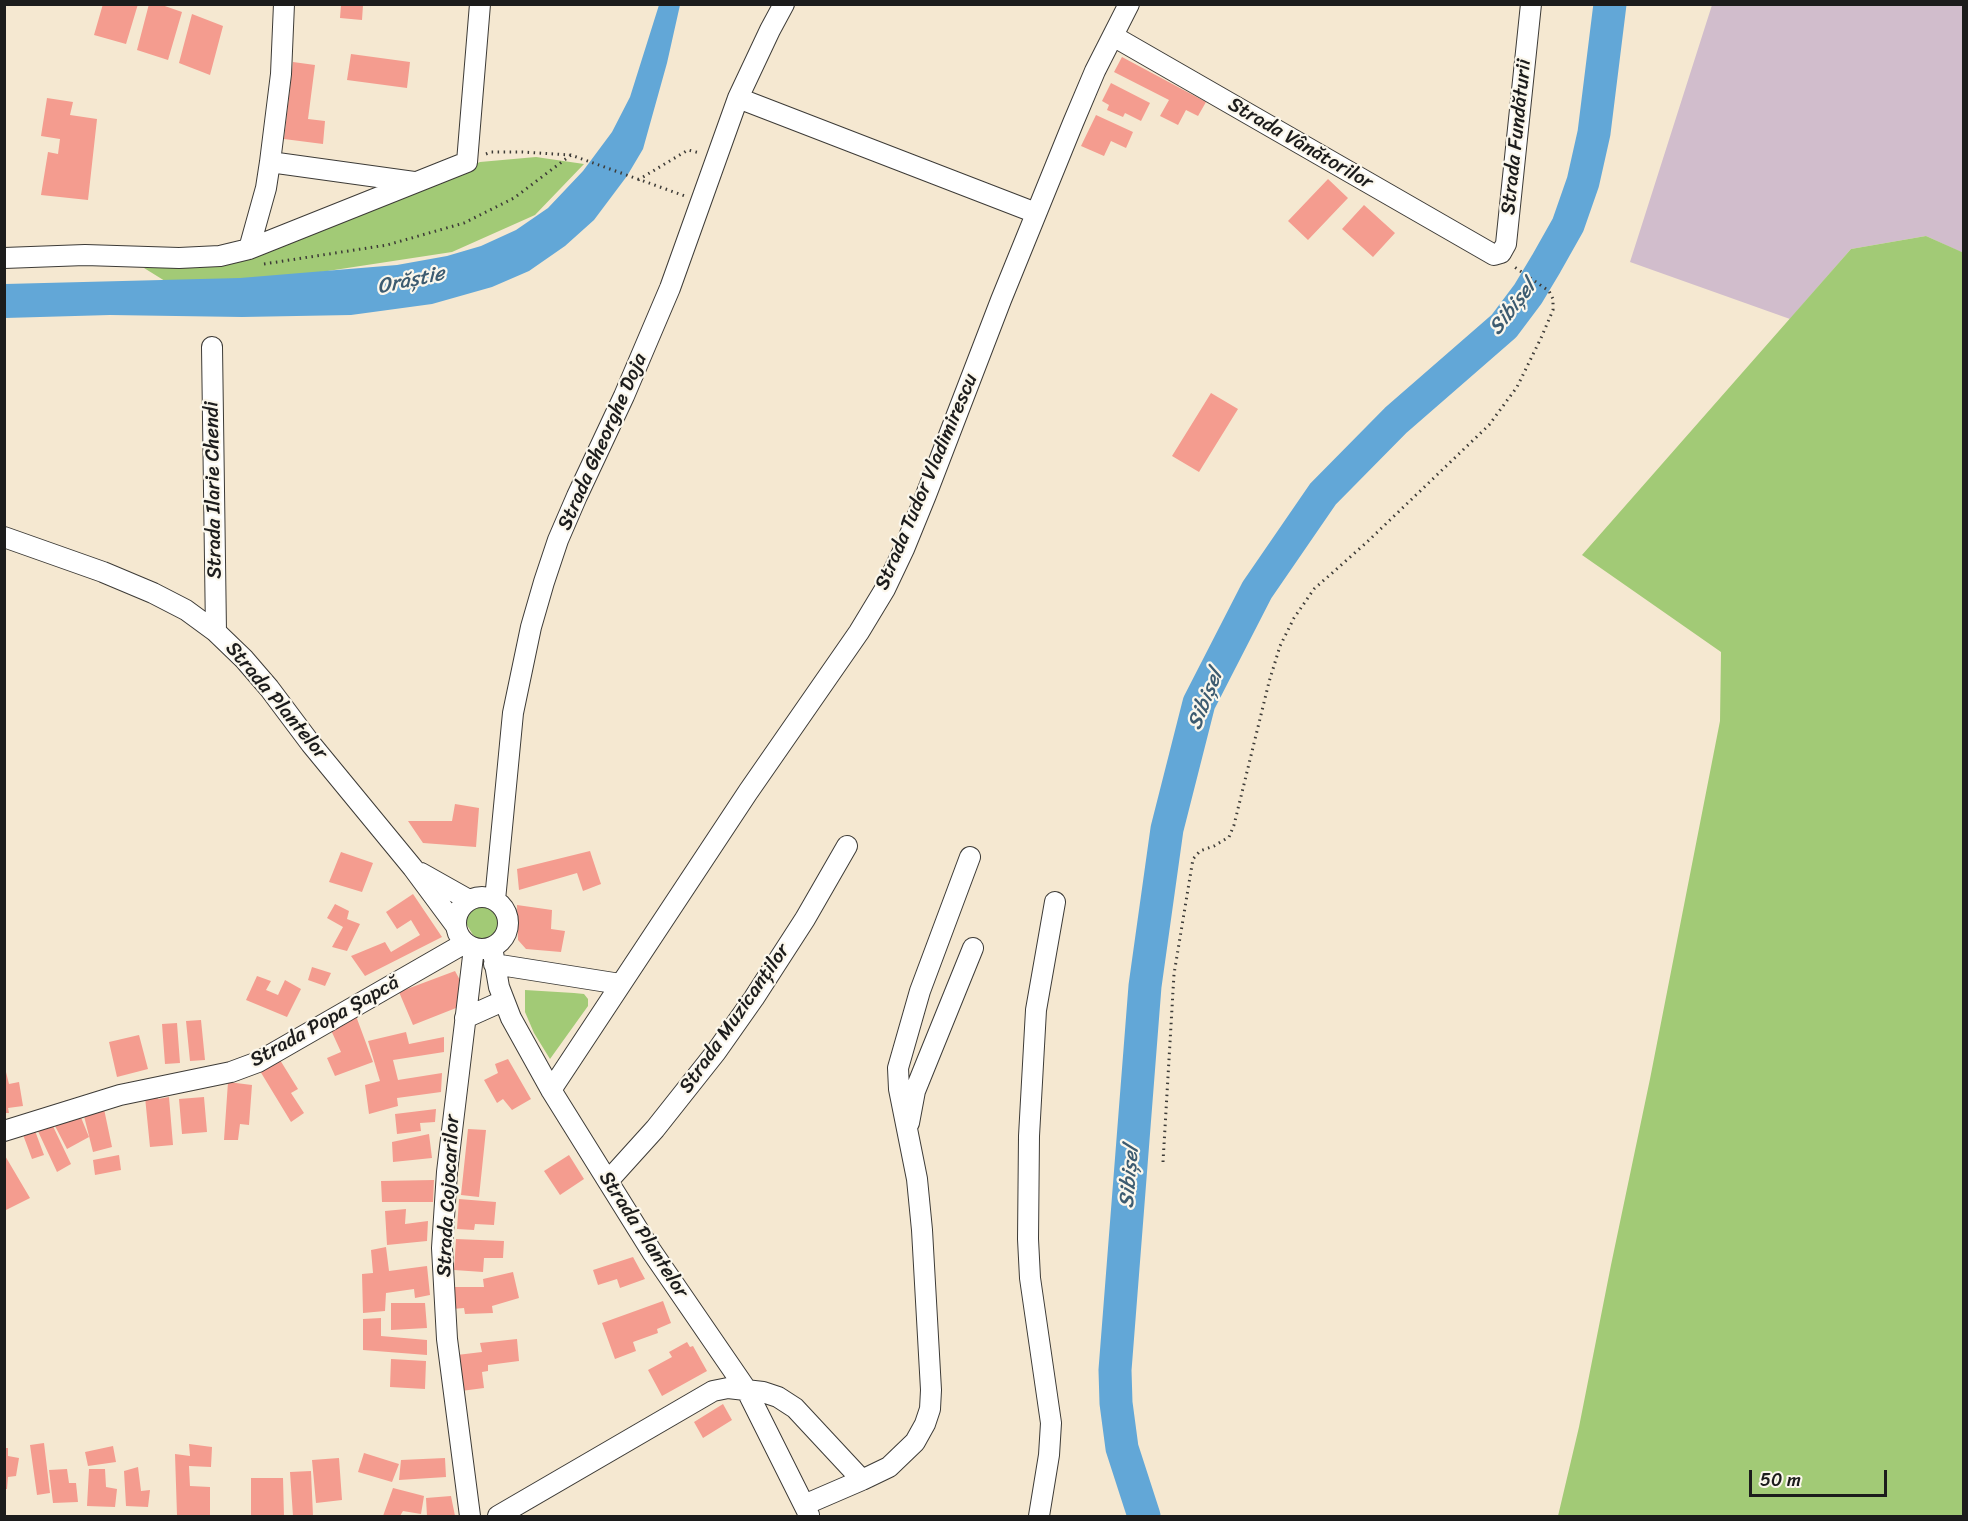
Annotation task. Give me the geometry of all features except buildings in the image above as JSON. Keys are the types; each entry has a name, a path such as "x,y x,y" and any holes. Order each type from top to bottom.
{"street":[{"path":"251,257 270,162 281,74 284,4"},
{"path":"4,258 85,255 179,258 251,257 417,182 467,162 480,4"},
{"name":"Strada Gheorghe Doja","path":"495,900 513,713 531,627 544,582 558,540 658,317 738,98 784,4"},
{"name":"Strada Tudor Vladimirescu","path":"551,1090 748,792 859,632 885,589 922,506 1036,213 1091,82 1129,4"},
{"name":"Strada Fundăturii","path":"1486,252 1494,255 1501,253 1506,244 1532,4"},
{"name":"Strada Vânătorilor","path":"1113,36 1486,252"},
{"path":"738,98 1036,213"},
{"path":"270,162 417,182"},
{"name":"Strada Ilarie Chendi","path":"212,347 216,632"},
{"name":"Strada Plantelor","path":"4,537 103,572 186,610 216,632 269,687 311,744 476,946 511,1018 551,1090 652,1252 746,1389 807,1510"},
{"name":"Strada Muzicanților","path":"608,1181 655,1129 722,1043 805,919 847,846"},
{"path":"807,1510 889,1467 903,1456 915,1442 930,1409 931,1390 922,1230 917,1179 899,1089 898,1068 904,1042 936,943 970,857"},
{"name":"Strada Plantelor","path":"413,868 469,900"},
{"path":"476,946 504,937 508,929 506,912 495,900 486,897 469,900 458,911 476,946 620,984"},
{"path":"1040,1516 1051,1423 1030,1278 1029,1136 1036,1010 1055,902"},
{"name":"Strada Cojocarilor","path":"470,1516 447,1339 442,1248 447,1172 476,946"},
{"name":"Strada Popa Șapcă","path":"4,1131 120,1095 231,1072 258,1062 476,946"},
{"path":"908,1132 915,1090 973,948"},
{"path":"465,1018 503,1001"},
{"path":"498,1516 713,1391 728,1388 746,1389 778,1397 795,1408 862,1480"}],"path":[{"path":"638,180 688,150 716,157"},
{"path":"467,162 491,152 571,155 701,202"},
{"path":"251,257 387,245 464,223 514,198 571,155"},
{"path":"1163,1162 1174,974 1193,859 1200,851 1229,837 1280,646 1294,618 1314,588 1366,543 1489,425 1517,387 1553,310 1553,299 1549,291 1508,263"}],"shaded area":[{"path":"1712,5 1963,5 1963,253 1926,236 1851,249 1790,319 1630,262"}],"green space":[{"path":"536,157 584,164 535,215 452,252 249,283 165,281 144,268 211,262 271,249 480,162"},
{"path":"1926,236 1964,253 1963,1516 1558,1516 1579,1427 1650,1079 1720,721 1721,652 1582,555 1851,249"},
{"path":"484,903 494,909 499,916 499,927 496,936 489,941 478,943 462,917 468,908"},
{"path":"525,990 584,994 588,999 588,1006 550,1059 534,1033 525,1012"}],"water":[{"name":"Orăștie","path":"659,5 680,5 667,63 643,149 627,176 594,220 565,246 529,271 492,287 432,304 351,315 242,317 110,315 5,318 5,284 240,278 397,265 447,256 481,246 516,230 548,208 583,171 612,132 630,97"}],"waterway":[{"name":"Sibișel","path":"1144,1516 1122,1448 1116,1403 1115,1370 1145,986 1167,829 1199,703 1257,590 1323,494 1396,420 1504,326 1528,294 1546,264 1568,225 1583,182 1594,133 1610,4"}]}
